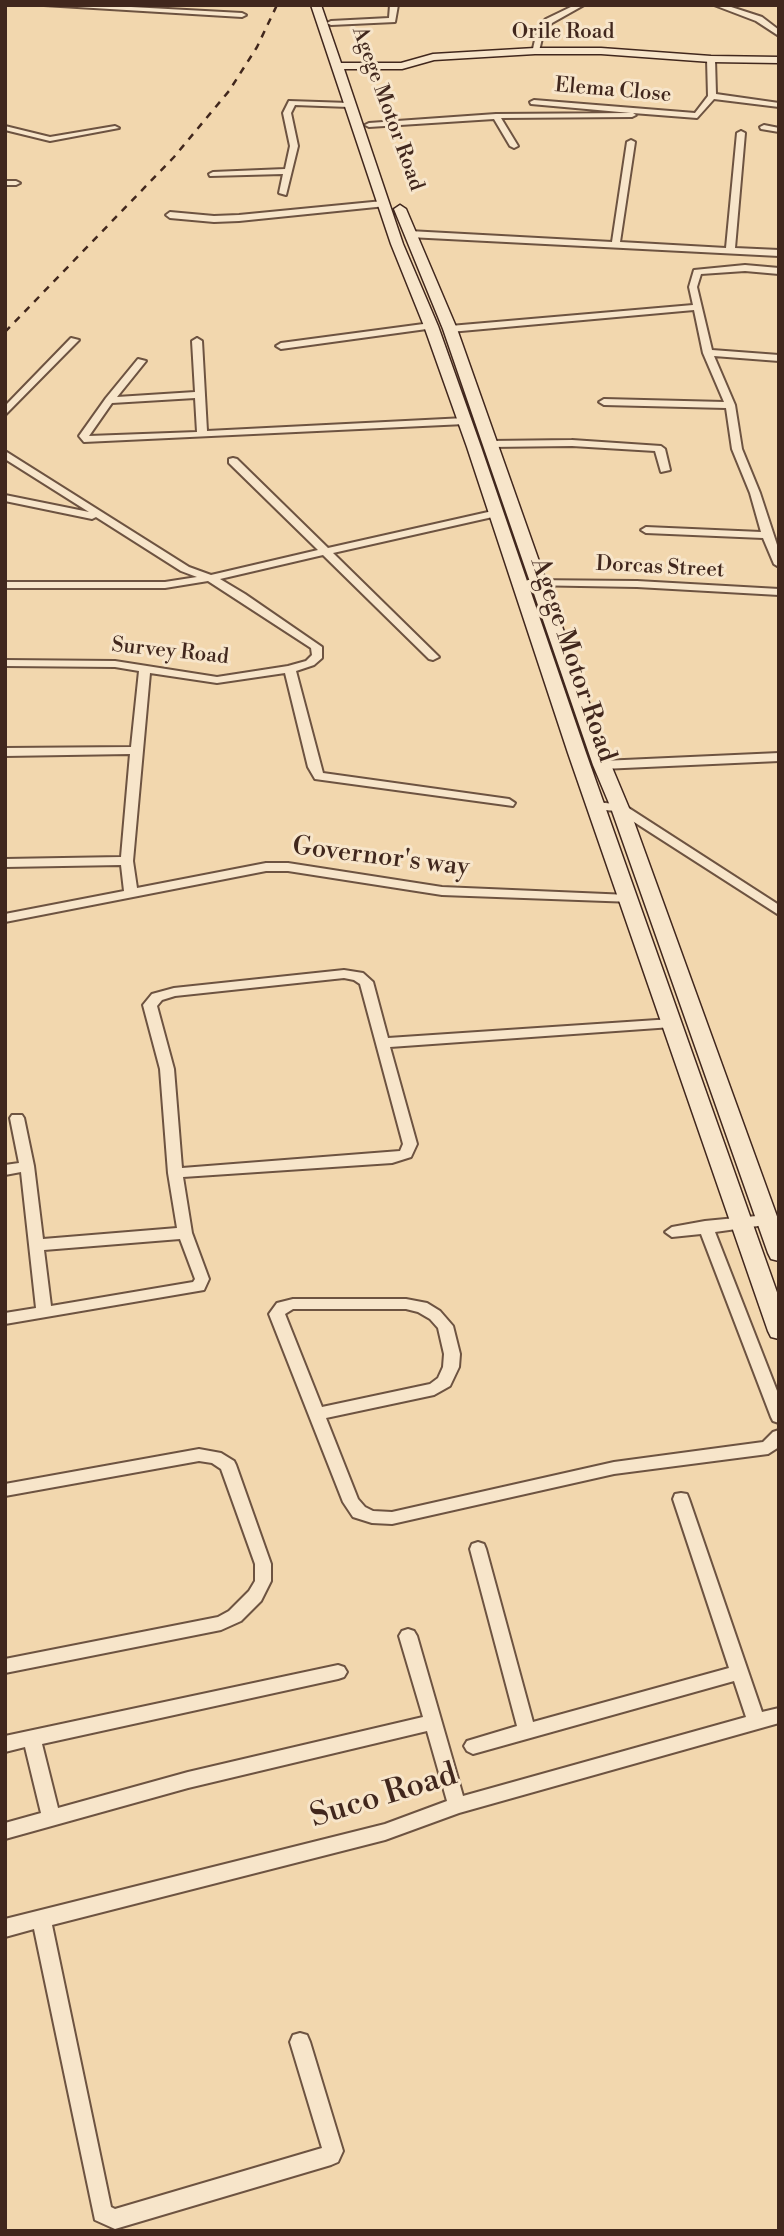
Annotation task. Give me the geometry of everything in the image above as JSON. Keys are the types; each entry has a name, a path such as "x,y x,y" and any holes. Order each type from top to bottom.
{"main road":[{"name":"Agege Motor Road","path":"316,5 369,125 447,339 462,390 465,421 519,584 779,1331"},
{"name":"Agege Motor Road","path":"327,5 349,105 383,204 431,326 447,339"},
{"name":"Orile Road","path":"341,66 402,66 433,57 535,51 601,51 711,59 779,60"},
{"name":"Agege Motor Road","path":"462,390 490,444 602,765 620,808 779,1253"}],"street":[{"path":"47,5 203,9 242,15"},
{"path":"331,23 392,20 394,5"},
{"path":"535,51 541,29 549,21 581,5"},
{"path":"717,5 759,19 779,34"},
{"path":"711,59 712,96 779,105"},
{"name":"Elema Close","path":"534,102 697,116 712,96"},
{"path":"283,194 294,146 288,113 292,103 349,105"},
{"path":"369,125 496,116 632,115"},
{"path":"496,116 514,146"},
{"path":"764,127 779,130"},
{"path":"5,128 50,139 115,128"},
{"path":"730,250 741,133"},
{"path":"616,243 631,142"},
{"path":"212,174 288,171"},
{"path":"5,183 16,183"},
{"path":"170,215 239,218 383,204"},
{"path":"409,233 779,253"},
{"path":"779,271 745,268 697,272 693,287 708,354 730,405 737,449 779,564"},
{"path":"447,339 698,307"},
{"path":"281,346 431,326"},
{"path":"5,412 74,340"},
{"path":"197,341 202,434"},
{"path":"708,354 779,358"},
{"path":"141,361 84,436 87,440 98,442 465,421"},
{"path":"109,400 200,395"},
{"path":"604,402 730,405"},
{"path":"490,444 572,443 657,448 660,449 665,471"},
{"path":"7,458 186,569 210,578"},
{"path":"233,461 433,657"},
{"path":"5,498 103,519"},
{"path":"5,585 157,586 210,578 496,513"},
{"path":"646,530 767,536"},
{"name":"Survey Road","path":"5,663 115,664 217,680 290,669 310,663 318,656 316,648 210,578"},
{"name":"Dorcas Street","path":"519,584 648,584 777,592"},
{"path":"777,592 779,604"},
{"path":"131,893 127,861 135,750 145,668"},
{"path":"290,669 314,767 319,775 509,803"},
{"path":"5,752 135,750"},
{"path":"602,765 779,757"},
{"path":"596,806 620,808 779,911"},
{"path":"5,863 127,861"},
{"name":"Governor's way","path":"5,918 266,867 288,867 442,891 629,899"},
{"path":"5,1319 199,1286 202,1279 185,1233 175,1174 167,1069 150,1005 157,997 187,990 344,974 358,976 366,982 410,1144 406,1154 392,1158 175,1174"},
{"path":"384,1044 672,1023"},
{"path":"17,1118 27,1167 44,1313"},
{"path":"5,1170 27,1167"},
{"path":"672,1232 767,1220"},
{"path":"705,1226 779,1417"},
{"path":"37,1245 185,1233"},
{"path":"317,1413 434,1389 443,1382 451,1367 452,1354 444,1325 422,1307 406,1304 293,1304 282,1307 277,1314 351,1502 359,1512 372,1517 392,1518 614,1468 768,1448 779,1436"},
{"path":"5,1490 199,1455 215,1457 228,1465 263,1564 263,1581 255,1596 235,1616 220,1623 5,1666"},
{"path":"681,1499 756,1721"},
{"path":"478,1549 527,1731"},
{"path":"408,1636 457,1805"},
{"path":"5,1744 338,1672"},
{"path":"473,1746 741,1672"},
{"name":"Suco Road","path":"5,1928 385,1832 457,1805 779,1715"},
{"path":"5,1831 188,1780 432,1722"},
{"path":"32,1738 51,1818"},
{"path":"41,1919 102,2213 115,2219 331,2155 331,2139 300,2042"}],"railway":[{"path":"5,332 174,157 229,91 257,47 277,5"}]}
